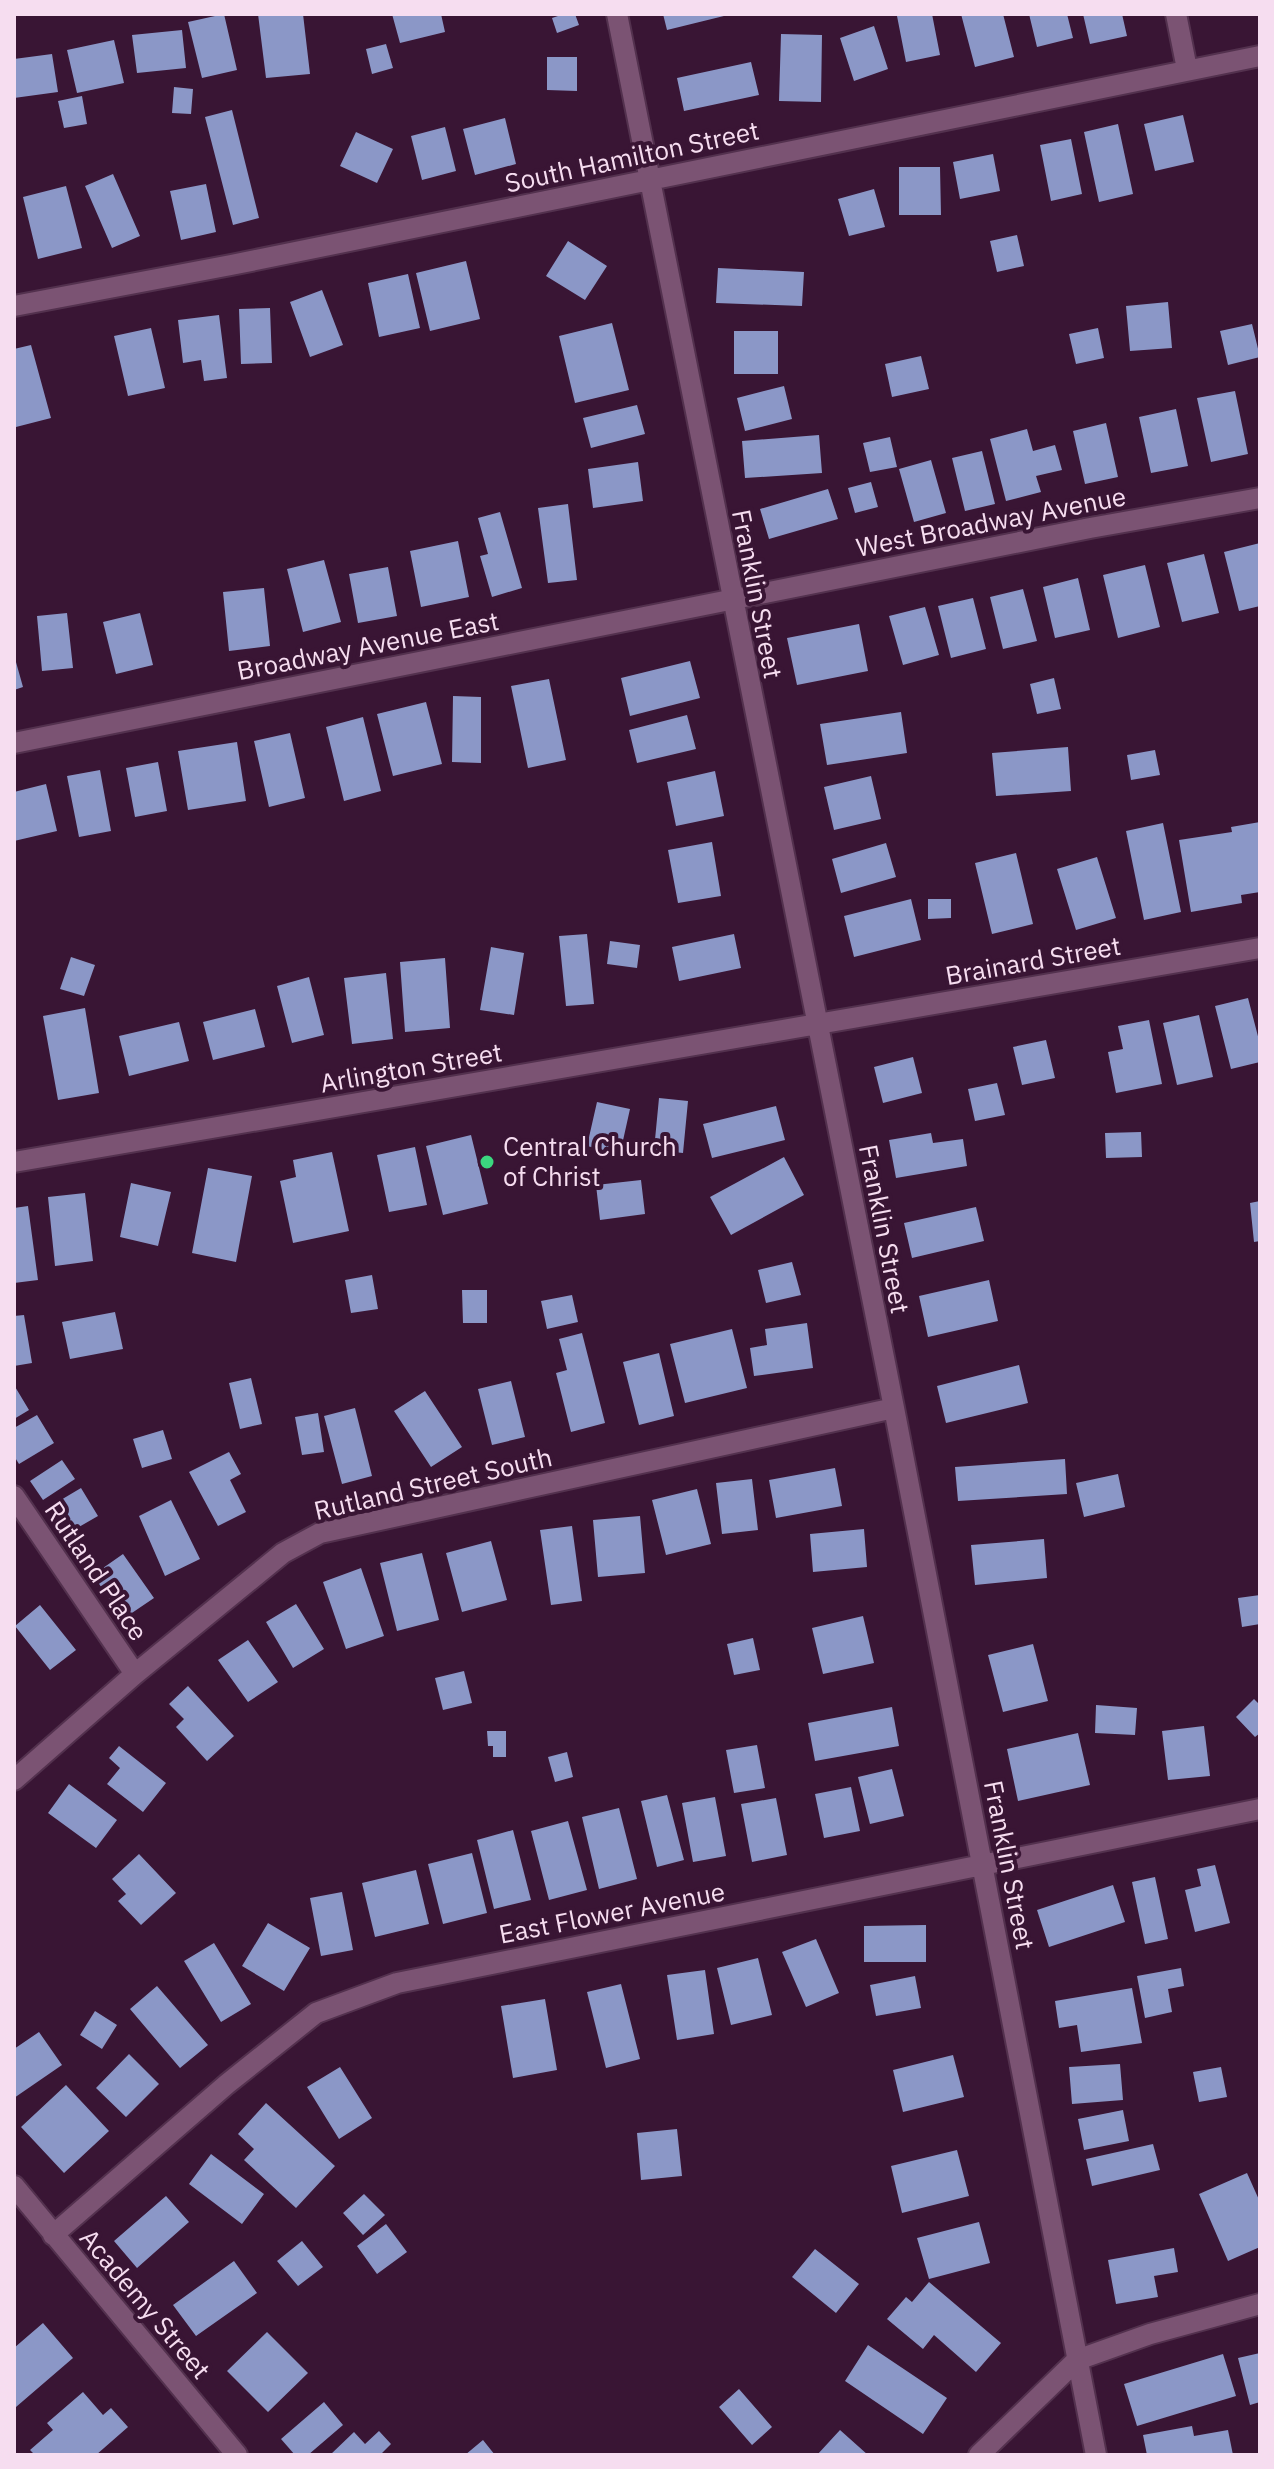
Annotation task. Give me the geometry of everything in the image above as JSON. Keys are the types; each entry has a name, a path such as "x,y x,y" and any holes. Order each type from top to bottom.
{"street":[{"name":"Franklin Street","path":"617,14 894,1408 1096,2455"},
{"path":"1176,14 1187,69"},
{"name":"South Hamilton Street","path":"14,306 650,181 1260,56"},
{"name":"West Broadway Avenue","path":"732,600 1090,528 1260,498"},
{"name":"Broadway Avenue East","path":"14,743 732,600"},
{"name":"Brainard Street","path":"816,1026 1260,948"},
{"name":"Arlington Street","path":"14,1162 816,1026"},
{"name":"Rutland Street South","path":"14,1780 135,1674 283,1553 320,1533 894,1408"},
{"name":"Rutland Place","path":"14,1496 135,1674"},
{"name":"East Flower Avenue","path":"53,2235 227,2084 316,2013 397,1983 1260,1809"},
{"name":"Academy Street","path":"14,2186 237,2455"},
{"path":"979,2455 1077,2360 1150,2334 1260,2304"}],"building":[{"path":"224,14 237,70 202,78 188,22"},
{"path":"258,14 303,14 310,74 266,78"},
{"path":"392,14 441,14 445,32 400,43"},
{"path":"575,14 579,25 557,33 552,18"},
{"path":"663,14 728,14 728,15 667,30"},
{"path":"932,14 940,55 906,62 897,16"},
{"path":"961,14 1003,14 1014,57 975,67"},
{"path":"1029,14 1067,14 1073,38 1037,47"},
{"path":"1083,14 1122,14 1127,36 1090,44"},
{"path":"874,26 888,69 854,81 840,38"},
{"path":"182,30 186,68 137,73 132,35"},
{"path":"781,34 822,35 821,102 779,101"},
{"path":"114,40 124,83 77,93 67,50"},
{"path":"386,44 393,68 372,74 366,49"},
{"path":"52,54 58,92 14,98 14,59"},
{"path":"547,57 577,57 577,91 547,90"},
{"path":"751,62 759,95 684,111 677,78"},
{"path":"174,87 193,89 191,114 172,113"},
{"path":"82,96 87,124 64,128 58,101"},
{"path":"232,110 259,218 233,225 205,117"},
{"path":"1183,115 1194,162 1155,171 1144,124"},
{"path":"505,118 516,164 475,175 463,129"},
{"path":"1118,124 1133,194 1099,202 1084,132"},
{"path":"445,127 456,171 422,180 411,136"},
{"path":"356,132 393,149 377,183 340,166"},
{"path":"1071,139 1082,194 1051,201 1040,145"},
{"path":"993,154 1000,191 960,199 953,162"},
{"path":"899,167 940,167 941,215 899,215"},
{"path":"113,174 140,236 112,248 85,186"},
{"path":"206,184 216,232 181,240 170,191"},
{"path":"66,186 82,248 38,259 23,197"},
{"path":"874,189 885,227 849,236 838,199"},
{"path":"1017,235 1024,266 997,272 990,241"},
{"path":"568,241 607,266 585,300 546,276"},
{"path":"466,261 480,319 430,331 416,273"},
{"path":"718,268 804,272 802,306 716,303"},
{"path":"408,274 420,328 379,337 368,283"},
{"path":"322,290 343,345 310,357 290,302"},
{"path":"1168,302 1172,348 1130,351 1126,306"},
{"path":"270,308 272,363 241,364 239,309"},
{"path":"219,315 227,378 204,381 201,360 183,363 178,320"},
{"path":"612,323 629,390 575,403 559,336"},
{"path":"1252,324 1260,357 1228,365 1220,331"},
{"path":"151,328 165,388 128,396 114,336"},
{"path":"1098,328 1104,358 1076,364 1069,334"},
{"path":"734,331 778,331 778,374 734,374"},
{"path":"31,345 51,418 16,427 14,349"},
{"path":"921,356 929,389 892,397 885,364"},
{"path":"784,386 792,419 745,431 737,398"},
{"path":"1235,391 1248,454 1211,462 1197,398"},
{"path":"637,405 645,434 591,448 583,418"},
{"path":"1176,409 1188,466 1151,473 1139,417"},
{"path":"1106,423 1118,477 1085,484 1073,431"},
{"path":"1027,429 1033,451 1055,445 1062,470 1036,476 1041,492 1006,501 990,439"},
{"path":"819,435 822,473 745,478 742,441"},
{"path":"890,437 897,467 870,472 863,443"},
{"path":"982,451 995,504 965,511 952,458"},
{"path":"931,460 946,513 914,522 899,469"},
{"path":"638,462 643,501 593,508 588,469"},
{"path":"871,482 878,507 855,513 848,488"},
{"path":"828,489 838,519 769,539 760,509"},
{"path":"568,504 577,580 548,583 538,508"},
{"path":"500,512 522,588 492,597 480,556 488,554 478,518"},
{"path":"458,541 469,597 421,607 410,551"},
{"path":"1260,543 1260,606 1239,611 1224,552"},
{"path":"1204,554 1219,613 1182,622 1167,563"},
{"path":"324,560 341,622 303,632 287,569"},
{"path":"1145,565 1160,627 1118,638 1103,575"},
{"path":"388,567 397,616 358,623 349,574"},
{"path":"1078,578 1090,630 1055,638 1043,587"},
{"path":"264,588 270,646 229,651 223,592"},
{"path":"1023,589 1037,641 1003,649 990,597"},
{"path":"973,598 986,649 951,658 938,606"},
{"path":"925,607 939,655 903,665 889,616"},
{"path":"67,613 73,668 42,671 37,616"},
{"path":"140,613 153,665 116,674 103,622"},
{"path":"859,624 868,671 797,685 787,638"},
{"path":"14,655 23,687 14,690"},
{"path":"690,661 700,698 630,716 621,678"},
{"path":"1054,678 1061,709 1037,714 1030,684"},
{"path":"549,679 566,760 528,768 511,686"},
{"path":"453,696 481,697 481,763 452,762"},
{"path":"426,702 442,764 393,776 377,714"},
{"path":"901,712 907,753 827,765 820,724"},
{"path":"687,715 696,749 637,763 629,730"},
{"path":"363,717 381,791 344,801 326,727"},
{"path":"290,733 305,798 269,807 254,741"},
{"path":"237,742 246,801 188,810 178,751"},
{"path":"1068,747 1071,791 996,796 992,753"},
{"path":"1155,750 1160,775 1131,780 1127,755"},
{"path":"158,762 167,811 135,817 126,768"},
{"path":"100,770 111,831 79,837 67,776"},
{"path":"715,771 724,816 676,826 667,782"},
{"path":"871,776 881,819 834,830 824,787"},
{"path":"46,784 57,831 14,841 14,792"},
{"path":"1260,822 1260,892 1241,895 1242,903 1191,912 1179,840 1232,832 1231,827"},
{"path":"1163,823 1181,912 1144,920 1126,831"},
{"path":"712,842 721,896 678,903 668,850"},
{"path":"886,843 896,877 841,893 832,859"},
{"path":"1016,853 1033,924 992,934 975,863"},
{"path":"1097,857 1116,918 1076,930 1057,869"},
{"path":"911,899 921,940 854,957 844,916"},
{"path":"928,899 951,899 951,918 928,919"},
{"path":"587,934 594,1004 566,1006 559,936"},
{"path":"734,934 741,968 679,981 672,947"},
{"path":"610,941 640,945 637,968 607,964"},
{"path":"491,947 524,953 514,1015 480,1010"},
{"path":"71,957 95,965 84,996 60,989"},
{"path":"445,958 450,1028 405,1032 400,962"},
{"path":"386,973 393,1039 352,1044 344,978"},
{"path":"309,977 324,1035 292,1043 277,986"},
{"path":"1248,998 1260,1044 1260,1062 1231,1069 1215,1006"},
{"path":"85,1008 99,1093 58,1100 43,1016"},
{"path":"255,1009 265,1047 213,1060 203,1022"},
{"path":"1199,1015 1213,1077 1177,1085 1163,1023"},
{"path":"1149,1020 1162,1084 1116,1093 1108,1052 1123,1049 1118,1026"},
{"path":"179,1022 189,1061 129,1076 119,1036"},
{"path":"1046,1040 1055,1078 1022,1085 1013,1047"},
{"path":"913,1057 922,1093 883,1103 874,1067"},
{"path":"997,1083 1005,1115 975,1121 968,1089"},
{"path":"659,1098 688,1101 683,1153 654,1150"},
{"path":"597,1102 630,1109 620,1154 587,1146"},
{"path":"776,1106 785,1140 712,1158 703,1124"},
{"path":"1141,1132 1142,1157 1106,1158 1105,1133"},
{"path":"931,1133 933,1143 963,1139 967,1166 896,1178 889,1140"},
{"path":"471,1135 488,1204 443,1215 426,1146"},
{"path":"415,1147 427,1205 389,1212 377,1155"},
{"path":"332,1152 349,1231 293,1243 280,1181 296,1177 293,1160"},
{"path":"784,1157 804,1195 731,1235 710,1197"},
{"path":"208,1168 252,1176 236,1262 192,1253"},
{"path":"641,1180 645,1214 600,1220 596,1185"},
{"path":"131,1183 171,1192 158,1246 120,1237"},
{"path":"85,1193 93,1261 55,1266 48,1197"},
{"path":"1260,1201 1260,1241 1254,1242 1250,1203"},
{"path":"28,1206 38,1280 14,1283 14,1208"},
{"path":"976,1207 984,1241 912,1258 904,1223"},
{"path":"792,1262 801,1295 766,1303 758,1270"},
{"path":"372,1275 378,1309 351,1313 345,1280"},
{"path":"989,1280 998,1321 928,1337 919,1296"},
{"path":"462,1290 487,1290 487,1323 463,1323"},
{"path":"572,1295 578,1322 547,1329 541,1301"},
{"path":"115,1312 123,1349 70,1359 62,1322"},
{"path":"24,1315 32,1363 14,1366 14,1316"},
{"path":"807,1323 813,1368 754,1376 750,1348 767,1345 765,1329"},
{"path":"732,1329 747,1388 685,1403 670,1344"},
{"path":"582,1333 605,1423 571,1432 556,1373 567,1370 559,1339"},
{"path":"659,1353 674,1416 639,1425 623,1362"},
{"path":"1019,1365 1028,1403 946,1423 937,1386"},
{"path":"251,1378 262,1424 240,1429 229,1383"},
{"path":"511,1381 525,1437 492,1445 478,1389"},
{"path":"14,1385 29,1410 14,1419"},
{"path":"425,1391 462,1447 431,1467 394,1411"},
{"path":"355,1408 372,1476 342,1484 324,1416"},
{"path":"318,1413 324,1452 302,1455 295,1417"},
{"path":"37,1415 54,1443 19,1464 14,1456 14,1428"},
{"path":"163,1430 172,1459 142,1468 133,1439"},
{"path":"229,1452 241,1474 230,1480 246,1512 218,1526 189,1472"},
{"path":"1065,1459 1067,1494 958,1501 955,1467"},
{"path":"62,1460 75,1479 43,1500 30,1481"},
{"path":"835,1468 842,1506 776,1518 769,1480"},
{"path":"1118,1474 1125,1507 1084,1517 1076,1483"},
{"path":"752,1479 758,1530 722,1534 716,1483"},
{"path":"81,1488 98,1516 65,1535 49,1507"},
{"path":"697,1489 711,1544 666,1555 652,1500"},
{"path":"171,1500 200,1559 165,1576 139,1516"},
{"path":"640,1516 645,1573 598,1577 593,1520"},
{"path":"572,1526 582,1601 551,1605 540,1530"},
{"path":"864,1529 867,1567 813,1572 810,1534"},
{"path":"1044,1539 1047,1578 975,1585 971,1545"},
{"path":"491,1541 507,1600 462,1612 446,1553"},
{"path":"422,1553 439,1620 397,1631 380,1563"},
{"path":"123,1554 154,1598 123,1619 93,1575"},
{"path":"361,1568 384,1636 346,1649 323,1582"},
{"path":"1260,1595 1260,1624 1242,1627 1238,1598"},
{"path":"296,1604 324,1649 293,1668 266,1622"},
{"path":"40,1605 76,1650 50,1670 15,1626"},
{"path":"863,1616 874,1663 823,1674 812,1628"},
{"path":"753,1638 760,1670 734,1675 727,1644"},
{"path":"248,1640 278,1682 248,1702 218,1660"},
{"path":"1033,1644 1048,1701 1003,1712 988,1655"},
{"path":"464,1671 472,1703 443,1710 435,1678"},
{"path":"188,1686 234,1736 207,1761 176,1727 184,1719 169,1704"},
{"path":"1254,1699 1260,1705 1260,1733 1255,1737 1236,1717"},
{"path":"1096,1705 1137,1708 1135,1735 1095,1733"},
{"path":"892,1707 899,1746 815,1761 808,1723"},
{"path":"1204,1726 1210,1776 1168,1780 1162,1731"},
{"path":"487,1731 506,1731 506,1757 493,1757 493,1746 488,1746"},
{"path":"1078,1733 1090,1785 1018,1801 1007,1749"},
{"path":"757,1745 765,1788 734,1793 726,1750"},
{"path":"119,1746 166,1783 143,1812 107,1784 120,1768 109,1758"},
{"path":"567,1752 573,1777 555,1782 548,1757"},
{"path":"892,1769 904,1816 870,1824 858,1777"},
{"path":"69,1784 117,1820 96,1848 48,1813"},
{"path":"851,1787 860,1831 824,1838 815,1794"},
{"path":"667,1795 684,1860 657,1867 641,1801"},
{"path":"715,1797 726,1856 693,1862 682,1803"},
{"path":"776,1798 787,1855 752,1862 741,1804"},
{"path":"619,1808 637,1879 599,1889 582,1817"},
{"path":"568,1821 587,1890 549,1900 531,1831"},
{"path":"513,1830 531,1900 494,1909 477,1840"},
{"path":"472,1853 487,1913 443,1924 428,1864"},
{"path":"139,1854 176,1893 141,1925 118,1901 126,1894 112,1879"},
{"path":"1215,1865 1230,1923 1195,1932 1185,1890 1201,1886 1197,1869"},
{"path":"416,1870 429,1924 375,1937 362,1883"},
{"path":"1155,1877 1168,1939 1145,1944 1132,1882"},
{"path":"1113,1885 1125,1922 1049,1947 1037,1910"},
{"path":"342,1892 353,1950 321,1956 310,1898"},
{"path":"268,1923 310,1948 284,1991 242,1966"},
{"path":"926,1925 926,1962 864,1962 864,1926"},
{"path":"816,1939 839,1993 806,2007 782,1952"},
{"path":"214,1943 251,2004 221,2022 184,1961"},
{"path":"758,1958 772,2015 731,2025 717,1968"},
{"path":"1181,1968 1184,1986 1168,1989 1172,2012 1145,2018 1137,1976"},
{"path":"705,1970 714,2034 677,2040 667,1975"},
{"path":"915,1976 921,2008 876,2016 870,1985"},
{"path":"621,1984 640,2059 606,2068 587,1992"},
{"path":"157,1986 208,2045 180,2068 130,2009"},
{"path":"1132,1988 1142,2043 1081,2052 1077,2025 1059,2028 1055,2001"},
{"path":"545,1999 557,2070 513,2078 501,2006"},
{"path":"95,2011 117,2025 102,2049 80,2035"},
{"path":"39,2032 62,2065 14,2098 14,2049"},
{"path":"129,2054 159,2084 126,2117 96,2088"},
{"path":"953,2055 964,2097 903,2112 893,2070"},
{"path":"1120,2064 1123,2100 1072,2104 1069,2067"},
{"path":"340,2067 372,2118 339,2139 307,2087"},
{"path":"1221,2067 1227,2097 1199,2102 1193,2072"},
{"path":"66,2085 109,2131 64,2173 21,2127"},
{"path":"266,2103 335,2166 296,2208 244,2160 254,2149 238,2134"},
{"path":"1123,2110 1129,2141 1084,2150 1078,2119"},
{"path":"677,2129 682,2176 641,2180 637,2133"},
{"path":"1153,2144 1160,2170 1092,2186 1086,2159"},
{"path":"957,2150 969,2196 902,2213 891,2166"},
{"path":"211,2154 264,2194 242,2224 189,2184"},
{"path":"1247,2173 1260,2202 1260,2247 1228,2261 1199,2194"},
{"path":"364,2194 385,2215 363,2235 343,2213"},
{"path":"166,2196 189,2222 137,2268 114,2241"},
{"path":"979,2222 990,2263 929,2279 917,2238"},
{"path":"386,2224 407,2252 377,2274 357,2246"},
{"path":"302,2241 323,2267 298,2286 277,2261"},
{"path":"1174,2248 1178,2272 1154,2276 1158,2297 1116,2304 1108,2260"},
{"path":"815,2249 859,2284 836,2313 792,2277"},
{"path":"234,2261 257,2293 196,2336 173,2305"},
{"path":"929,2282 1001,2343 976,2372 934,2335 923,2349 887,2319 906,2297 912,2302"},
{"path":"43,2323 73,2358 16,2407 14,2348"},
{"path":"267,2332 308,2373 268,2412 227,2371"},
{"path":"868,2345 947,2398 923,2434 845,2381"},
{"path":"1260,2353 1260,2402 1250,2405 1238,2358"},
{"path":"1223,2354 1236,2396 1137,2426 1124,2384"},
{"path":"739,2389 772,2427 752,2445 719,2407"},
{"path":"83,2392 103,2415 111,2408 128,2427 96,2455 35,2455 30,2450 53,2430 47,2423"},
{"path":"324,2402 343,2425 308,2455 295,2455 281,2439"},
{"path":"1192,2426 1194,2436 1228,2430 1233,2455 1147,2455 1143,2435"},
{"path":"840,2430 868,2455 817,2455"},
{"path":"379,2431 391,2444 380,2455 330,2455 354,2432 365,2444"},
{"path":"483,2440 495,2455 465,2455"}],"place":[{"name":"Central Church of Christ","path":"487,1162"}]}
